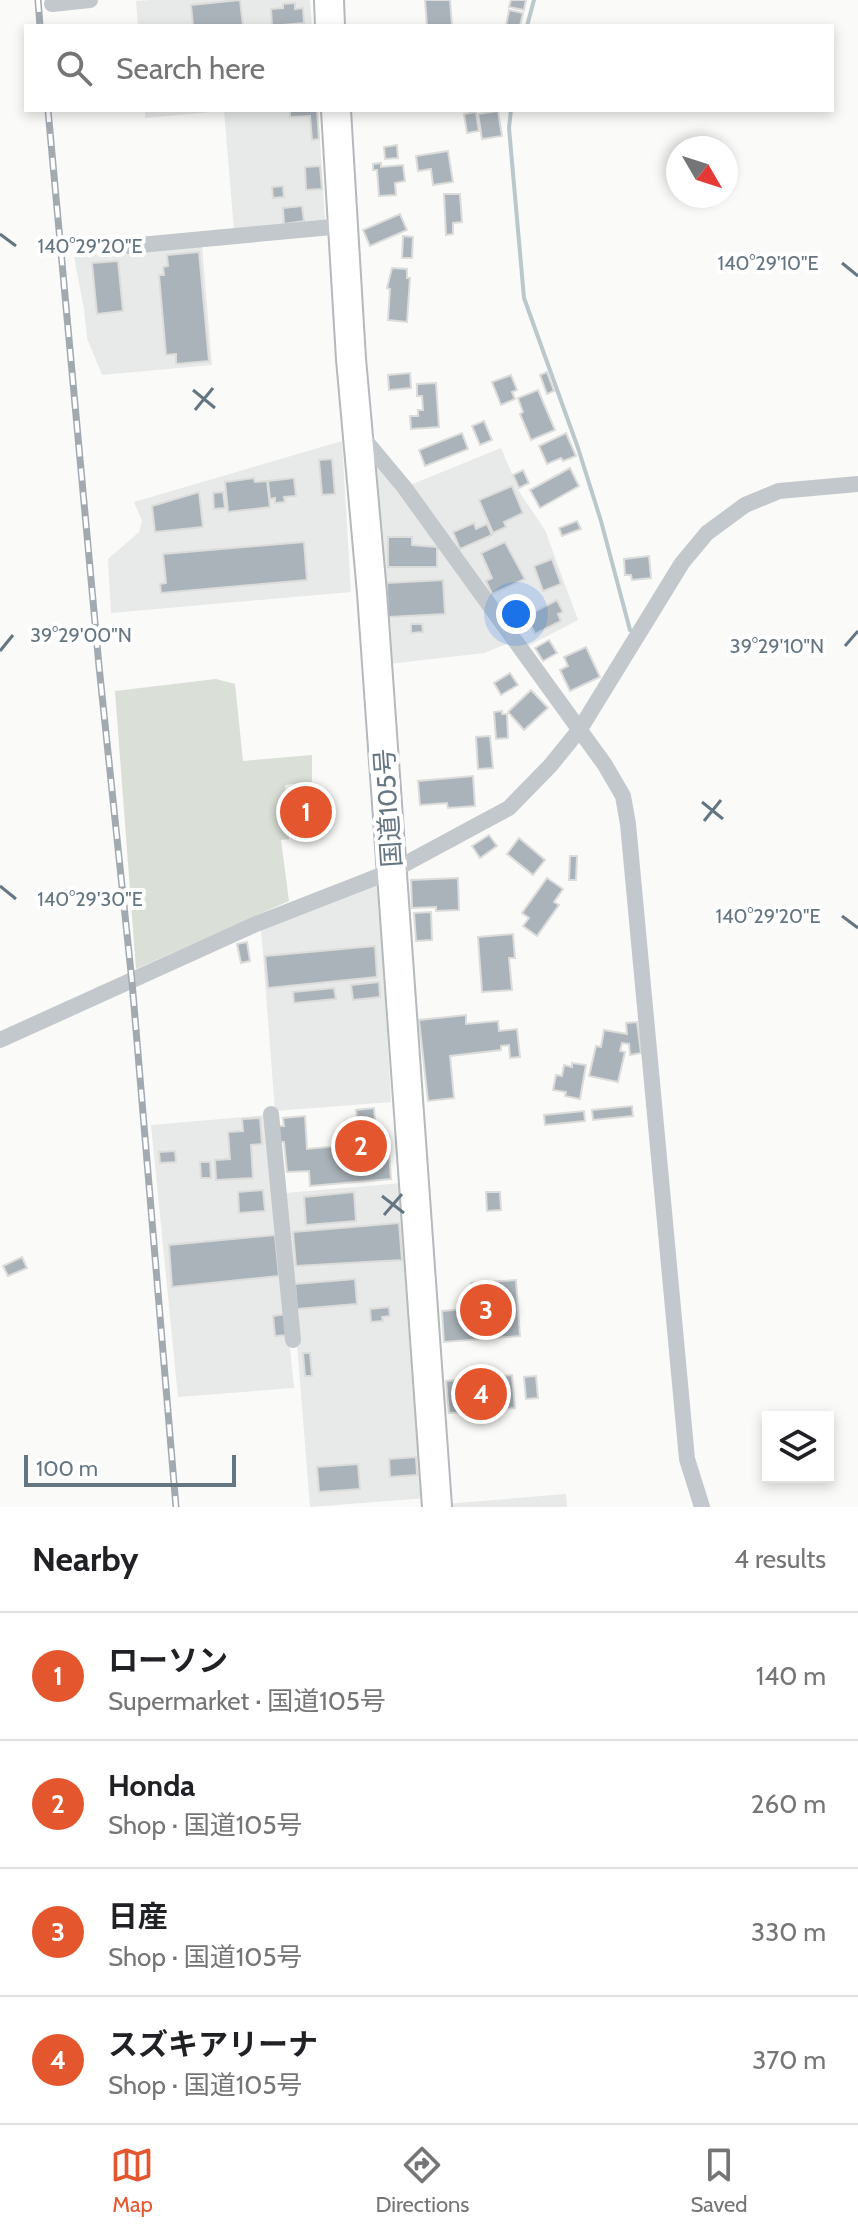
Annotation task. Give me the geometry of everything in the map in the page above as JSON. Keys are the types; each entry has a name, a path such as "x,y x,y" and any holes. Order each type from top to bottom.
{"highway":[{"path":"329,0 330,24"},
{"name":"国道105号","path":"336,112 437,1507"}],"street":[{"path":"52,4 90,0"},
{"path":"129,246 343,226"},
{"path":"358,431 404,487 580,729 623,796 687,1459 702,1507"},
{"path":"0,1040 256,924 392,871 509,808 580,729 682,563 707,533 745,505 779,491 858,484"},
{"path":"271,1114 293,1340"}],"shaded area":[{"path":"310,0 312,24 138,24 136,1"},
{"path":"145,112 213,112 145,118"},
{"path":"224,112 318,112 325,220 234,230"},
{"path":"202,245 212,365 102,375 87,338 74,257"},
{"path":"342,441 351,592 111,613 108,559 139,532 142,521 134,502"},
{"path":"501,448 520,493 545,530 578,620 526,647 410,485"},
{"path":"374,459 512,642 484,653 389,664"},
{"path":"216,679 235,684 243,761 312,755 312,782 285,785 289,839 281,840 289,901 136,969 115,691"},
{"path":"379,883 391,1102 275,1111 261,929"},
{"path":"267,1115 294,1388 178,1397 151,1125"},
{"path":"402,1183 427,1498 310,1507 285,1193"},
{"path":"566,1494 567,1507 445,1507 445,1504"}],"building":[{"path":"240,0 243,24 193,24 191,5"},
{"path":"425,0 450,0 452,24 427,24"},
{"path":"511,0 526,0 524,10 509,7"},
{"path":"295,3 295,9 303,8 304,23 272,24 271,9 283,8 283,4"},
{"path":"509,10 523,13 520,24 506,24"},
{"path":"290,112 317,112 319,139 312,140 310,116 290,117"},
{"path":"476,112 479,131 467,133 464,114"},
{"path":"498,112 502,136 482,139 478,114"},
{"path":"397,145 398,158 385,159 384,147"},
{"path":"448,151 453,182 433,185 431,169 418,171 416,156"},
{"path":"381,163 381,167 403,165 405,181 395,183 396,195 379,196 377,170 373,170 373,164"},
{"path":"320,166 322,189 306,190 305,167"},
{"path":"283,186 284,197 273,198 272,187"},
{"path":"444,194 460,194 462,222 453,223 453,234 446,235"},
{"path":"302,206 304,221 284,224 283,208"},
{"path":"400,214 407,230 370,246 363,230"},
{"path":"403,236 413,237 412,258 402,258"},
{"path":"199,252 209,361 176,364 176,354 166,355 159,275 164,275 163,267 168,266 167,255"},
{"path":"118,261 123,311 97,314 92,263"},
{"path":"392,268 407,269 407,278 410,278 407,322 388,320 390,289 387,288"},
{"path":"547,372 554,391 547,394 540,375"},
{"path":"410,373 411,388 389,390 388,375"},
{"path":"511,375 517,390 512,392 515,399 501,405 492,382"},
{"path":"436,383 439,427 411,429 410,416 418,416 418,410 423,410 422,396 417,396 417,384"},
{"path":"538,390 555,430 531,440 520,414 523,412 518,398"},
{"path":"484,421 492,440 480,445 472,426"},
{"path":"462,433 468,449 425,466 419,450"},
{"path":"566,433 576,456 547,464 539,446"},
{"path":"332,459 335,494 322,495 319,460"},
{"path":"570,468 579,486 540,508 530,490"},
{"path":"523,470 529,483 519,488 513,475"},
{"path":"254,478 255,482 267,481 270,507 228,512 225,482"},
{"path":"294,478 296,496 284,497 285,502 275,503 275,498 270,499 268,481"},
{"path":"512,486 523,513 504,522 506,527 493,533 479,500"},
{"path":"199,492 203,527 155,532 152,506"},
{"path":"223,492 225,508 214,509 213,493"},
{"path":"577,521 581,529 562,536 559,528"},
{"path":"474,523 476,529 487,524 492,535 460,549 453,532"},
{"path":"388,537 412,537 412,545 437,547 437,567 388,567"},
{"path":"304,542 307,580 161,593 160,584 166,583 163,554"},
{"path":"505,542 525,579 492,594 486,581 492,578 481,553"},
{"path":"649,556 651,578 632,580 631,575 625,575 624,559"},
{"path":"552,559 561,584 543,591 534,566"},
{"path":"443,580 445,614 388,617 387,583"},
{"path":"557,600 563,612 558,614 561,621 535,634 522,608 532,603 536,611"},
{"path":"411,624 422,624 423,632 411,633"},
{"path":"549,640 557,653 543,661 535,648"},
{"path":"586,647 600,677 570,691 560,670 568,666 564,657"},
{"path":"510,673 518,685 501,695 494,683"},
{"path":"531,690 548,708 524,730 508,712"},
{"path":"502,711 502,714 507,714 508,738 496,739 494,712"},
{"path":"490,736 493,768 478,769 476,737"},
{"path":"473,776 475,806 448,808 447,803 420,805 418,781"},
{"path":"318,795 320,826 295,828 293,797"},
{"path":"489,835 497,846 480,858 472,846"},
{"path":"519,838 545,860 533,875 507,854"},
{"path":"570,856 577,856 576,880 569,880"},
{"path":"458,878 459,910 412,908 411,880"},
{"path":"547,878 563,889 554,902 559,905 537,936 523,926 529,918 522,913"},
{"path":"431,912 432,940 416,941 414,913"},
{"path":"513,934 515,958 509,958 512,990 482,992 478,937"},
{"path":"247,942 250,961 241,963 237,944"},
{"path":"375,946 377,977 268,988 265,956"},
{"path":"379,982 380,997 353,1000 351,985"},
{"path":"334,988 336,999 294,1003 293,992"},
{"path":"466,1015 466,1024 498,1021 499,1031 517,1029 520,1057 510,1058 509,1045 501,1046 501,1050 450,1056 454,1098 428,1101 419,1020"},
{"path":"637,1022 641,1053 630,1055 629,1044 622,1043 620,1051 625,1052 618,1082 589,1076 596,1046 601,1047 604,1030 627,1034 626,1023"},
{"path":"572,1063 586,1065 580,1099 553,1090 556,1075 562,1076 564,1065 572,1067"},
{"path":"632,1106 633,1116 593,1120 592,1110"},
{"path":"374,1108 377,1142 388,1140 391,1179 310,1186 309,1171 287,1172 284,1142 278,1142 277,1126 284,1126 283,1118 305,1116 307,1149 359,1144 356,1110"},
{"path":"584,1111 585,1121 545,1125 544,1115"},
{"path":"260,1118 262,1144 251,1145 253,1178 216,1180 215,1160 230,1159 228,1132 243,1131 242,1119"},
{"path":"175,1151 176,1162 160,1163 159,1152"},
{"path":"200,1162 210,1162 211,1178 201,1178"},
{"path":"263,1190 265,1211 239,1213 238,1192"},
{"path":"354,1192 356,1221 306,1225 304,1197"},
{"path":"486,1192 500,1192 501,1210 487,1211"},
{"path":"399,1223 402,1260 296,1266 293,1232"},
{"path":"275,1235 279,1276 172,1287 169,1245"},
{"path":"22,1257 27,1268 8,1276 3,1266"},
{"path":"355,1279 357,1304 297,1309 295,1284"},
{"path":"516,1280 520,1336 444,1342 442,1311 464,1309 463,1298 472,1297 471,1283"},
{"path":"389,1307 390,1316 382,1317 383,1321 371,1322 370,1309"},
{"path":"287,1314 289,1335 275,1336 273,1316"},
{"path":"303,1353 310,1353 312,1376 305,1376"},
{"path":"512,1375 515,1408 475,1412 475,1416 464,1417 464,1412 449,1413 446,1381"},
{"path":"536,1376 538,1398 526,1399 524,1377"},
{"path":"416,1457 417,1475 390,1477 389,1459"},
{"path":"358,1464 360,1489 319,1492 317,1467"}],"waterway":[{"path":"528,24 534,0"},
{"path":"511,112 509,128 524,298 578,448 630,630"}],"railway":[{"path":"38,0 40,24"},
{"path":"48,112 99,666 132,982 176,1507"}],"place":[{"name":"ローソン","path":"306,812"},
{"name":"Honda","path":"361,1146"},
{"name":"日産","path":"486,1310"},
{"name":"スズキアリーナ","path":"481,1394"}]}
